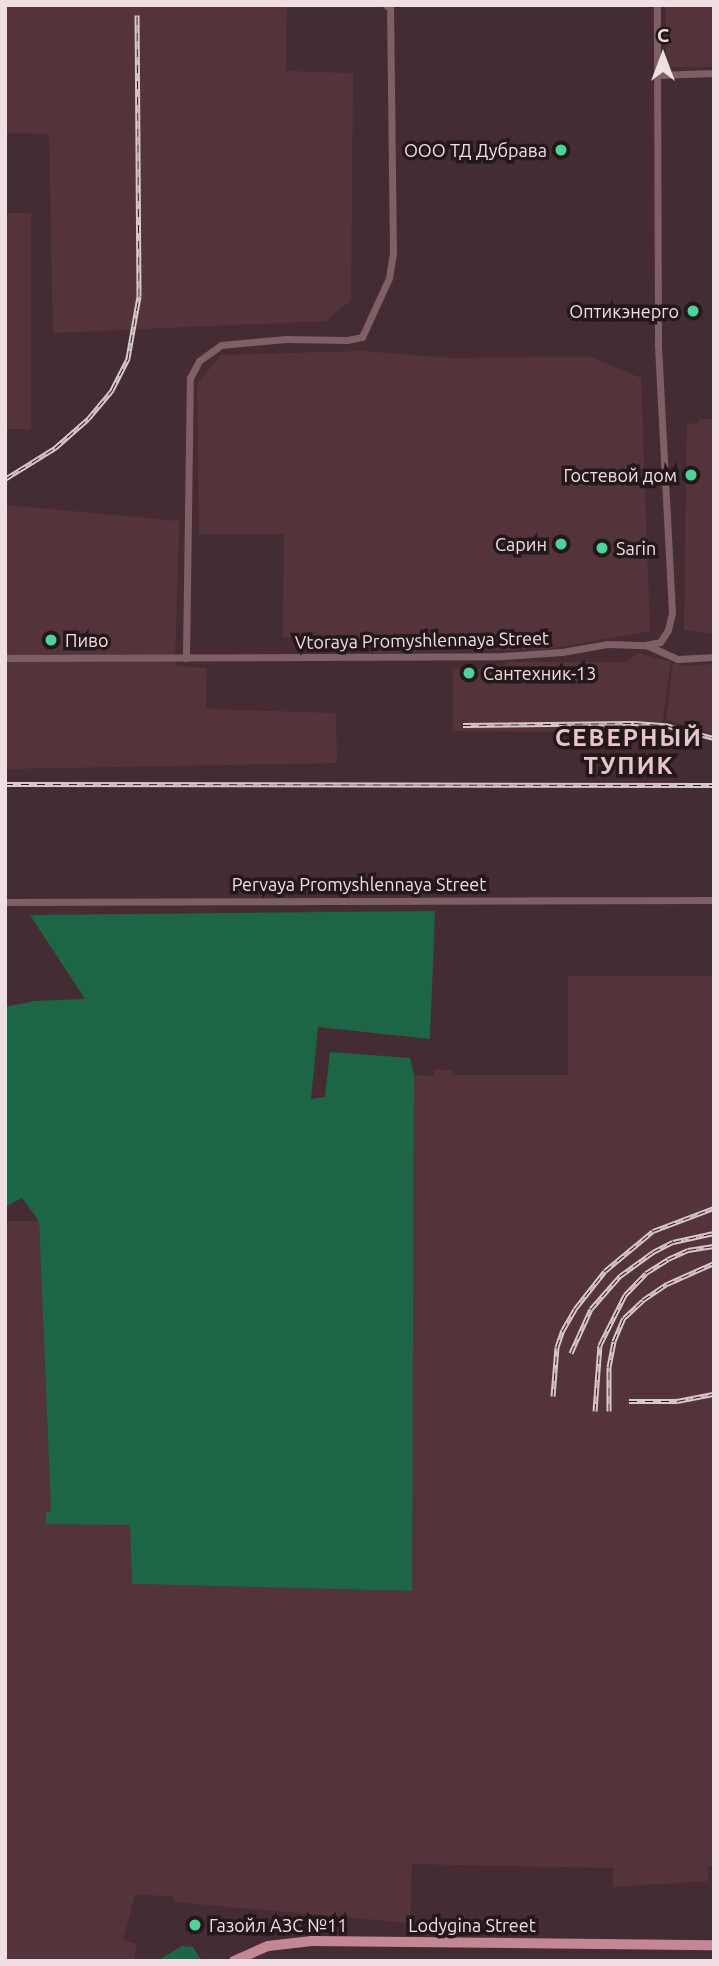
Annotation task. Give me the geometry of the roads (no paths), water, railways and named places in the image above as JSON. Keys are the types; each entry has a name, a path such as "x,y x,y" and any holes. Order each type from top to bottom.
{"main road":[{"name":"Lodygina Street","path":"234,1961 268,1946 312,1941 714,1945"}],"street":[{"path":"186,658 190,378 199,361 221,345 286,339 347,341 362,337 389,278 393,225 390,8 386,5"},
{"path":"645,645 660,642 668,630 672,613 658,342 657,5"},
{"path":"658,75 714,73"},
{"name":"Vtoraya Promyshlennaya Street","path":"5,658 503,656 562,652 608,644 645,645"},
{"path":"645,645 678,659 714,657"},
{"name":"Pervaya Promyshlennaya Street","path":"5,902 714,900"}],"railway":[{"path":"5,479 55,448 88,419 112,390 128,358 139,296 137,15"},
{"path":"463,725 634,723 665,725 714,738"},
{"path":"5,784 714,785"},
{"path":"553,1396 557,1347 563,1330 575,1309 605,1271 653,1231 714,1208"},
{"path":"571,1353 591,1309 620,1276 653,1252 673,1242 714,1233"},
{"path":"595,1411 600,1345 625,1295 646,1273 668,1259 688,1250 714,1246"},
{"path":"609,1411 609,1367 614,1341 624,1318 643,1300 667,1284 714,1263"},
{"path":"629,1401 677,1401 714,1394"}],"place":[{"name":"ООО ТД Дубрава","path":"561,150"},
{"name":"Оптикэнерго","path":"693,311"},
{"name":"Гостевой дом","path":"691,475"},
{"name":"Сарин","path":"561,544"},
{"name":"Sarin","path":"602,548"},
{"name":"Пиво","path":"51,640"},
{"name":"Сантехник-13","path":"469,673"},
{"name":"Газойл АЗС №11","path":"195,1925"}],"district":[{"name":"СЕВЕРНЫЙ ТУПИК","path":"629,752"}]}
